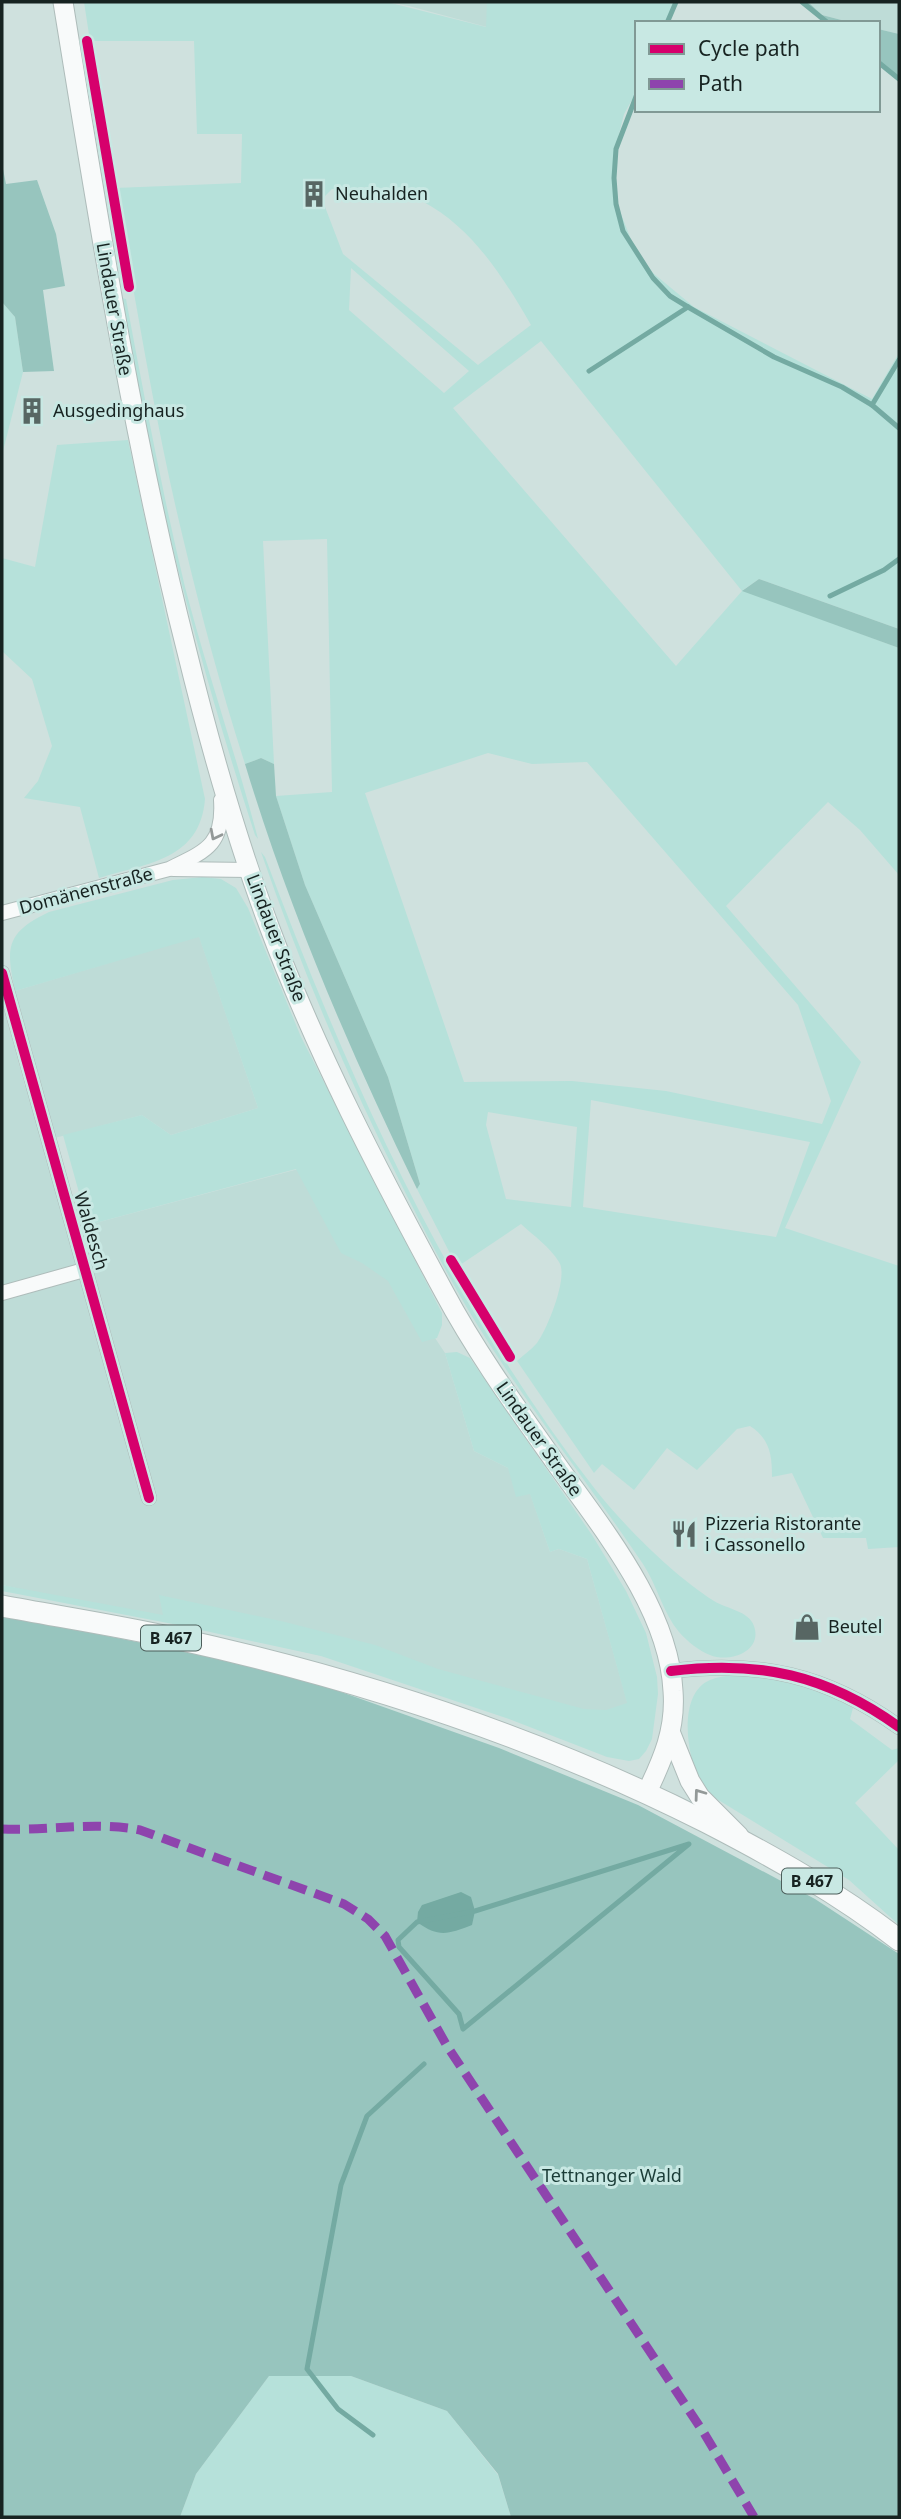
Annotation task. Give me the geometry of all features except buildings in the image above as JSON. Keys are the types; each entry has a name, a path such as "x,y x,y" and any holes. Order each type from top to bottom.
{"main road":[{"name":"Lindauer Straße","path":"63,2 137,438 174,603 220,777 249,870 291,981 333,1075 445,1295 515,1406 631,1574 660,1631 674,1694 671,1734 662,1762 647,1792"},
{"name":"B 467","path":"2,1606 178,1639 282,1665 416,1704 508,1737 647,1792 744,1842 878,1923 899,1940"},
{"path":"671,1734 687,1774 700,1797 744,1842"}],"street":[{"name":"Domänenstraße","path":"2,913 169,869 194,857 216,840 222,816 220,777"},
{"name":"Domänenstraße","path":"169,869 249,870"},
{"name":"Waldesch","path":"2,972 149,1498"},
{"name":"Waldesch","path":"2,1293 84,1270"},
{"path":"671,1671 732,1667 787,1674 850,1697 899,1727"}],"shaded area":[{"path":"84,2 387,2 486,27 487,2 675,2 667,21 635,21 635,95 624,114 613,158 617,204 634,247 653,273 694,307 872,399 899,353 899,629 759,579 743,590 899,648 899,875 860,830 828,802 726,906 861,1062 785,1228 899,1266 899,1547 868,1549 866,1538 823,1538 792,1473 772,1477 766,1442 750,1426 737,1429 697,1470 667,1448 634,1490 602,1464 594,1473 517,1361 537,1343 546,1327 559,1290 559,1262 521,1224 457,1267 417,1189 420,1184 388,1077 305,885 276,796 332,792 327,539 263,541 274,764 261,758 245,764 197,595 155,408 115,188 241,183 242,134 197,134 194,41 90,41","holes":["375,187 422,201 457,225 472,239 498,272 531,325 478,365 343,254 322,199 332,189","351,268 469,371 444,393 349,310","541,341 742,591 676,666 453,408","488,753 532,764 587,762 798,1005 831,1101 822,1124 666,1091 572,1081 464,1082 365,793","591,1100 810,1142 776,1237 583,1207","488,1112 577,1127 571,1207 506,1199 486,1125"]},
{"path":"388,2 487,2 487,27 409,6"},
{"path":"807,2 899,2 899,34 880,29 880,21 845,21 822,15"},
{"path":"122,298 126,299 185,587 258,839 214,702 178,569 147,435"},
{"path":"2,302 15,317 23,372 2,455"},
{"path":"128,440 205,799 201,819 193,835 182,847 153,862 99,878 80,807 24,798 38,781 52,746 32,679 2,651 2,558 35,567 57,445"},
{"path":"261,852 331,1023 406,1186 493,1342 542,1417 620,1519 682,1578 714,1601 743,1614 751,1621 755,1635 754,1643 749,1649 735,1656 718,1657 702,1651 679,1632 643,1564 518,1387 468,1309 413,1207 345,1066 292,938"},
{"path":"203,877 221,879 236,888 248,908 301,1037 442,1313 442,1325 437,1338 422,1342 388,1281 362,1263 341,1253 296,1169 88,1225 63,1135 142,1115 171,1135 258,1108 199,937 15,991 10,963 12,943 24,927 49,912 173,880"},
{"path":"199,936 258,1108 171,1135 142,1115 47,1140 73,1229 340,1158 415,1308 445,1353 474,1451 508,1468 530,1493 550,1552 559,1549 587,1559 631,1716 595,1726 435,1681 2,1585 2,1002 25,1086 38,1083 15,991"},
{"path":"457,1352 470,1358 592,1535 626,1591 646,1633 657,1677 658,1694 652,1739 639,1759 629,1761 607,1757 509,1719 321,1656 2,1591 2,1585 163,1615 159,1595 285,1622 375,1645 438,1669 584,1709 606,1710 627,1703 587,1559 559,1549 550,1552 530,1494 516,1497 508,1468 474,1451 445,1353"},
{"path":"758,1674 824,1692 853,1708 850,1719 892,1750 899,1748 899,1760 855,1803 899,1850 899,1925 849,1880 707,1793 700,1782 694,1768 688,1734 688,1716 692,1701 699,1688 710,1680"},
{"path":"461,1892 471,1897 475,1911 472,1925 444,1933 417,1922 422,1905"},
{"path":"269,2376 351,2376 447,2411 498,2475 511,2517 180,2517 196,2474"}],"green space":[{"path":"799,2 808,2 822,15 845,21 823,21"},
{"path":"880,29 899,34 899,81 880,66"},
{"path":"2,164 6,184 37,180 56,234 65,286 43,290 54,371 23,372 15,317 2,302"},
{"path":"759,579 899,629 899,648 742,591"},
{"path":"261,758 274,764 276,796 305,885 388,1077 420,1184 417,1189 322,980 281,873 245,764"},
{"name":"Tettnanger Wald","path":"2,1615 233,1661 330,1688 499,1748 638,1805 815,1899 899,1954 899,2517 511,2517 498,2474 447,2411 351,2376 269,2376 196,2474 180,2517 2,2517"}],"waterway":[{"path":"668,21 676,2"},
{"path":"802,2 826,21"},
{"path":"880,64 899,79"},
{"path":"635,99 616,149 616,204 623,231 653,278 670,296 688,307 774,357 842,387 872,405 899,428"},
{"path":"589,371 688,307"},
{"path":"872,405 899,360"},
{"path":"830,596 884,570 899,559"},
{"path":"689,1844 463,2029 459,2014 399,1947 398,1940 417,1922 475,1911 689,1844"},
{"path":"373,2435 338,2409 307,2369 341,2185 367,2116 424,2064"}],"marked path":[{"path":"2,1829 106,1826 140,1830 344,1904 368,1919 385,1936 447,2046 704,2433 754,2517"}],"cycle path":[{"path":"87,41 129,287"},
{"path":"2,973 149,1498"},
{"path":"451,1260 510,1357"},
{"path":"671,1671 734,1668 791,1675 845,1695 899,1727"}],"place":[{"name":"Neuhalden","path":"314,194"},
{"name":"Ausgedinghaus","path":"32,411"},
{"name":"Pizzeria Ristorante i Cassonello","path":"684,1534"},
{"name":"Beutel","path":"807,1627"}]}
